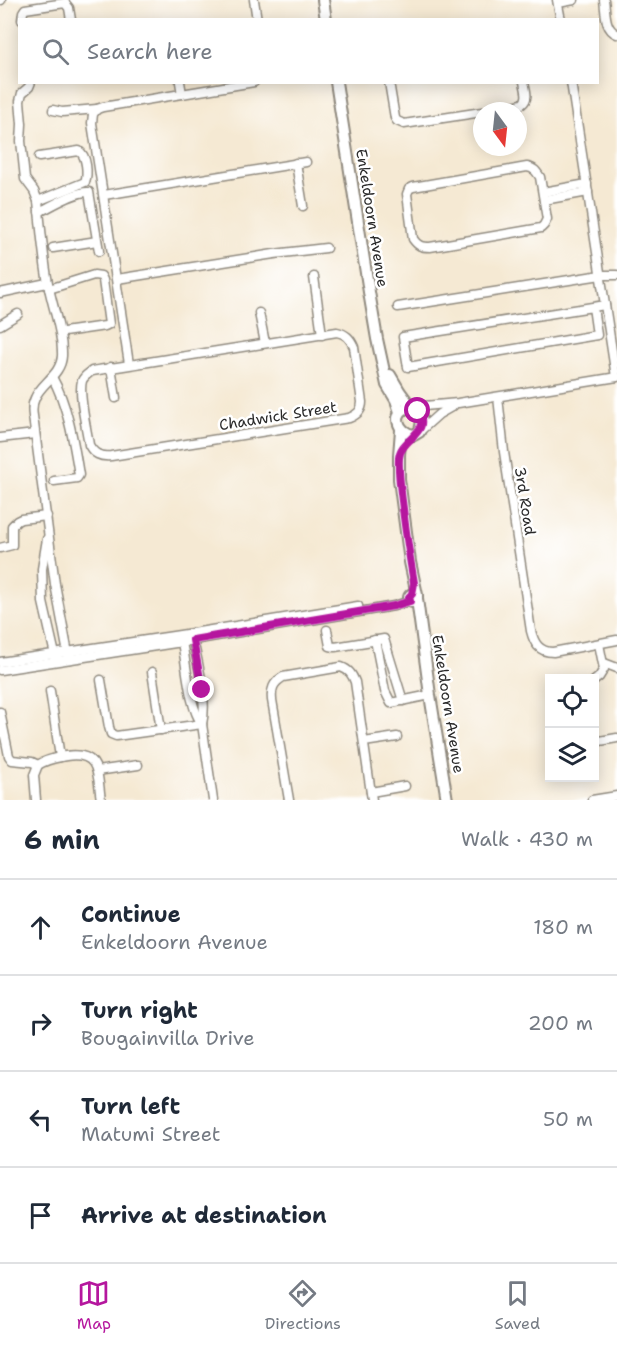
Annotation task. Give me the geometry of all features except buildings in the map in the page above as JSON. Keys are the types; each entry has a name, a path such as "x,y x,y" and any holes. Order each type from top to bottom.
{"street":[{"path":"254,0 257,18"},
{"path":"323,0 326,18"},
{"path":"561,18 558,1 574,0"},
{"path":"604,0 608,28 617,34"},
{"path":"22,18 25,9 67,3 71,18"},
{"path":"30,84 21,93 20,102 25,179 38,201 48,286 60,337 62,357 52,377 36,395 33,416 48,536 68,656"},
{"path":"180,84 182,94"},
{"path":"53,110 62,112 97,109 242,84"},
{"name":"Enkeldoorn Avenue","path":"336,84 377,339 387,385 400,412 399,479 413,596 419,612 447,800"},
{"path":"389,84 395,118 400,123 473,113"},
{"path":"524,84 527,97 525,102"},
{"path":"400,412 405,408 458,403 616,377 571,84"},
{"path":"97,109 93,114 92,123 129,364"},
{"path":"38,201 85,182 86,174 82,152 39,157"},
{"path":"104,195 306,162"},
{"path":"296,163 303,206"},
{"path":"527,167 536,171 540,177 543,196 546,219 541,228 430,247 421,247 413,239 407,194 413,187 527,167"},
{"path":"543,196 587,188"},
{"path":"39,212 79,193 89,192 98,246 53,248"},
{"path":"117,279 326,248"},
{"path":"0,293 48,286 93,275 102,277 109,324 64,332"},
{"path":"398,307 601,275 617,275"},
{"path":"314,277 322,335"},
{"path":"593,307 597,335 408,367 403,337 605,305"},
{"path":"0,326 18,314"},
{"path":"260,314 265,344"},
{"name":"Chadwick Street","path":"337,332 345,334 351,339 354,347 362,402 359,412 354,416 338,420 104,456 97,455 88,445 81,391 82,381 92,371 265,344 337,332"},
{"name":"Enkeldoorn Avenue","path":"382,358 396,387 418,411 422,425 416,434"},
{"path":"111,367 116,398"},
{"path":"52,377 61,395 79,475 77,478 54,481"},
{"name":"3rd Road","path":"498,397 504,452 533,637 540,649 548,652 617,640"},
{"path":"399,455 416,434 439,414 458,403"},
{"path":"401,430 407,434 416,434"},
{"path":"0,438 35,434"},
{"path":"0,548 12,545 12,526 17,521 47,516"},
{"path":"48,536 42,569 43,602 56,658"},
{"path":"0,670 56,658 181,639 413,596"},
{"path":"327,630 329,643 335,647 384,639 403,701"},
{"path":"192,637 205,707 202,724 213,800"},
{"path":"181,639 192,700 196,716 202,724"},
{"path":"375,640 387,697 391,703 430,695"},
{"path":"599,644 604,663 604,669 599,678"},
{"path":"0,662 56,658"},
{"path":"604,663 617,668"},
{"path":"289,800 272,689 277,680 289,676 341,668 347,670 355,682 371,796 405,786"},
{"path":"152,672 161,730"},
{"path":"100,680 111,734 116,736 202,724"},
{"path":"50,691 60,757"},
{"path":"0,712 9,756 12,760 32,762 38,765"},
{"path":"364,742 397,737"},
{"path":"599,741 617,738"},
{"path":"36,800 34,775 38,765 60,757 83,755 95,764 101,800"},
{"path":"97,771 138,765"},
{"path":"592,800 617,796"}],"route":[{"path":"202,690 193,640 394,606 410,601 409,597 412,594 414,583 399,479 399,455 421,429 422,420 418,411"}]}
